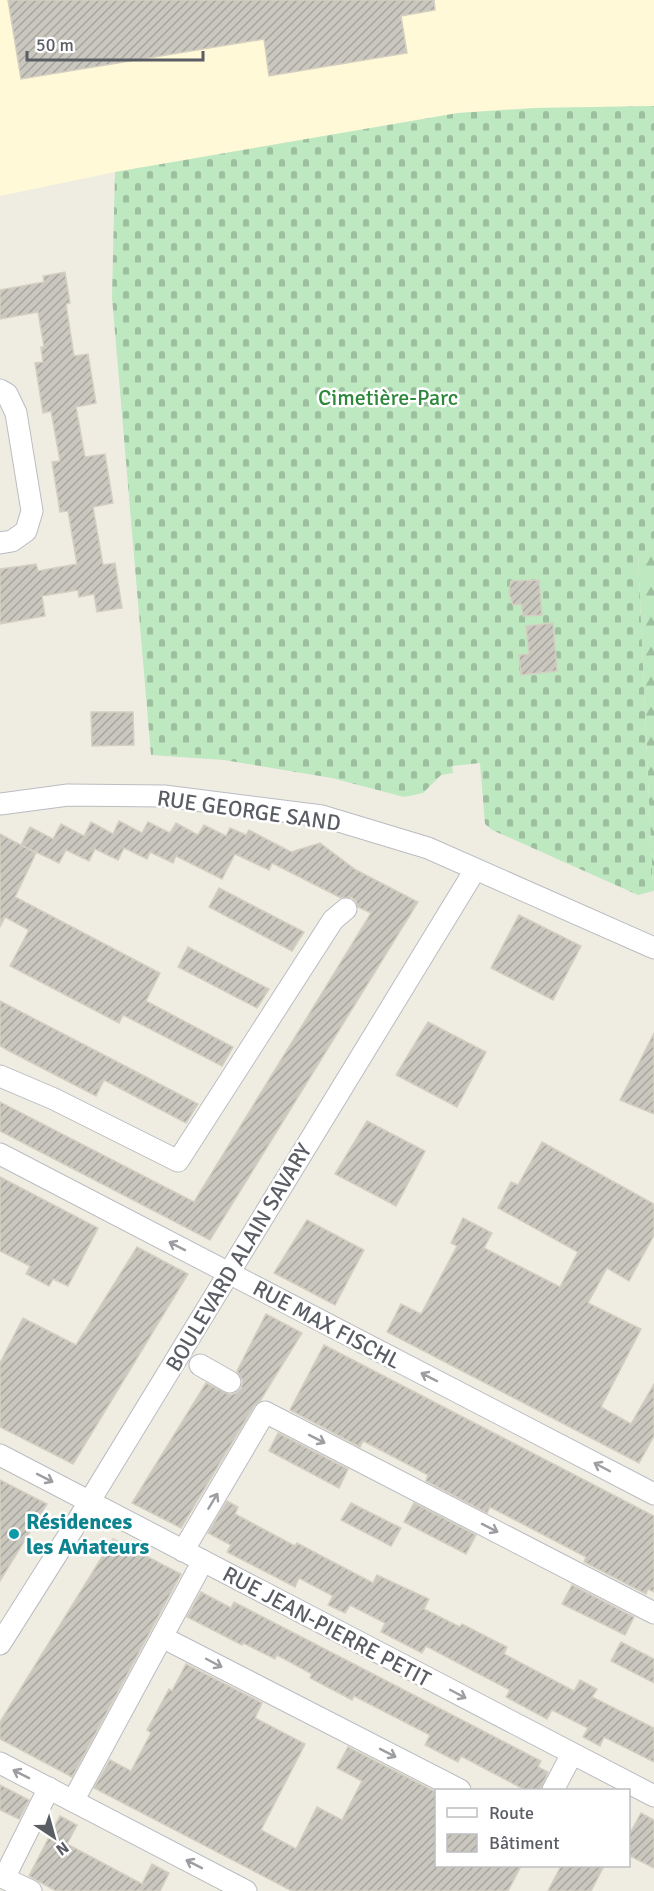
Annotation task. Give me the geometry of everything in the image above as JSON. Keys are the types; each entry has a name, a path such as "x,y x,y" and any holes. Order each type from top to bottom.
{"street":[{"path":"0,390 7,394 16,413 32,511 26,531 12,541 0,543"},
{"name":"RUE GEORGE SAND","path":"0,804 68,795 164,796 322,816 428,848 654,948"},
{"name":"BOULEVARD ALAIN SAVARY","path":"0,1644 90,1501 475,870"},
{"path":"0,1076 54,1099 178,1161 333,920 346,909"},
{"name":"RUE MAX FISCHL","path":"0,1154 652,1487"},
{"path":"200,1365 230,1382"},
{"path":"183,1551 265,1412 654,1612"},
{"name":"RUE JEAN-PIERRE PETIT","path":"0,1455 654,1796"},
{"path":"73,1801 203,1561"},
{"path":"162,1637 456,1789"},
{"path":"554,1789 573,1754"},
{"path":"0,1763 246,1891"},
{"path":"31,1891 4,1878 49,1788"}],"shaded area":[{"path":"0,0 654,0 654,106 535,108 458,113 115,172 0,196"}],"green space":[{"name":"Cimetière-Parc","path":"654,106 654,551 638,555 653,891 638,895 492,830 485,824 480,763 452,766 453,773 441,775 423,793 404,797 332,778 224,760 151,755 112,297 115,172 458,113 535,108"},
{"path":"654,544 654,890 653,891 638,554"}],"building":[{"path":"8,0 434,0 435,10 401,16 407,53 269,76 264,39 21,79"},
{"path":"65,272 70,303 66,304 74,356 88,354 96,403 76,407 85,457 105,454 113,503 93,507 103,565 115,563 122,608 97,612 94,594 79,597 78,590 42,596 45,616 0,624 0,569 36,564 38,571 77,564 68,511 60,512 52,462 60,461 51,411 43,413 35,363 43,362 41,347 44,347 38,312 0,319 0,290 44,282 43,276"},
{"path":"539,580 542,615 523,616 521,604 513,605 509,593 511,581"},
{"path":"553,623 557,671 521,675 519,655 529,654 526,626"},
{"path":"91,712 133,712 134,745 92,746"},
{"path":"119,821 142,833 148,822 170,833 176,823 198,835 204,825 226,836 230,828 246,835 249,830 291,852 320,843 356,870 418,902 210,1240 0,1131 0,1102 194,1202 371,913 358,907 356,901 351,897 341,898 272,863 269,870 235,854 222,879 176,856 173,863 150,852 147,859 124,848 118,860 95,849 89,861 66,850 59,863 21,845 30,827 53,839 61,824 84,836 91,822 113,834"},
{"path":"0,834 36,853 15,897 160,973 146,1001 233,1047 222,1066 123,1015 119,1023 10,966 29,930 5,917 0,927"},
{"path":"219,888 304,932 292,951 209,907"},
{"path":"519,915 581,946 553,1000 491,968"},
{"path":"188,947 269,989 257,1008 178,967"},
{"path":"0,1001 198,1104 186,1123 104,1080 96,1096 11,1052 0,1046"},
{"path":"428,1022 486,1052 457,1107 396,1075"},
{"path":"654,1033 654,1114 620,1100"},
{"path":"367,1121 425,1151 396,1206 335,1174"},
{"path":"542,1142 654,1204 654,1235 629,1281 607,1268 588,1303 641,1329 601,1407 631,1424 654,1384 654,1436 639,1463 387,1332 401,1304 421,1314 457,1246 451,1243 463,1218 492,1233 484,1248 560,1287 578,1252 498,1208 511,1182 518,1185"},
{"path":"0,1177 98,1228 68,1286 53,1279 49,1286 26,1274 30,1266 0,1251"},
{"path":"307,1220 364,1250 335,1305 274,1273"},
{"path":"137,1247 188,1274 73,1464 0,1427 0,1363 23,1318 76,1345"},
{"path":"266,1314 302,1333 260,1401 254,1406 181,1528 132,1503 206,1383 230,1395 241,1389 243,1381 237,1371"},
{"path":"324,1345 654,1516 654,1592 648,1589 646,1594 584,1562 586,1557 490,1507 487,1513 426,1481 428,1475 371,1445 363,1441 360,1447 290,1410"},
{"path":"278,1433 348,1469 339,1488 269,1451"},
{"name":"Résidences les Aviateurs","path":"0,1480 47,1504 0,1581"},
{"path":"227,1501 238,1507 235,1514 295,1546 297,1543 373,1583 377,1575 429,1599 424,1609 460,1627 462,1624 507,1647 504,1654 574,1691 580,1680 597,1689 592,1697 654,1728 654,1762 604,1737 600,1746 583,1737 588,1728 552,1710 547,1719 506,1697 510,1690 426,1646 422,1653 381,1632 385,1623 350,1605 345,1613 328,1605 333,1596 299,1578 295,1587 227,1552 231,1545 208,1533"},
{"path":"351,1503 401,1528 391,1546 341,1520"},
{"path":"414,1503 476,1535 466,1554 404,1522"},
{"path":"113,1539 181,1574 72,1777 0,1739 0,1722"},
{"path":"572,1585 634,1617 625,1635 562,1604"},
{"path":"201,1592 231,1608 234,1602 541,1761 538,1767 548,1772 541,1789 523,1789 461,1756 458,1762 425,1745 430,1735 354,1696 352,1700 310,1678 312,1674 277,1655 275,1659 187,1617"},
{"path":"621,1642 654,1659 654,1683 611,1661"},
{"path":"186,1664 262,1703 255,1718 305,1744 261,1830 296,1849 317,1807 342,1820 362,1781 337,1768 348,1747 435,1791 435,1867 520,1867 508,1891 292,1891 94,1788 110,1760 131,1771 151,1733 147,1730 169,1689 172,1691"},
{"path":"0,1785 29,1800 19,1819 0,1810"},
{"path":"641,1813 654,1820 654,1868 630,1856 630,1833"},
{"path":"60,1816 77,1825 67,1844 142,1884 152,1864 169,1873 160,1891 56,1891 29,1876"},
{"path":"560,1867 603,1867 591,1891 548,1891"}],"place":[{"name":"Résidences les Aviateurs","path":"14,1534"}]}
